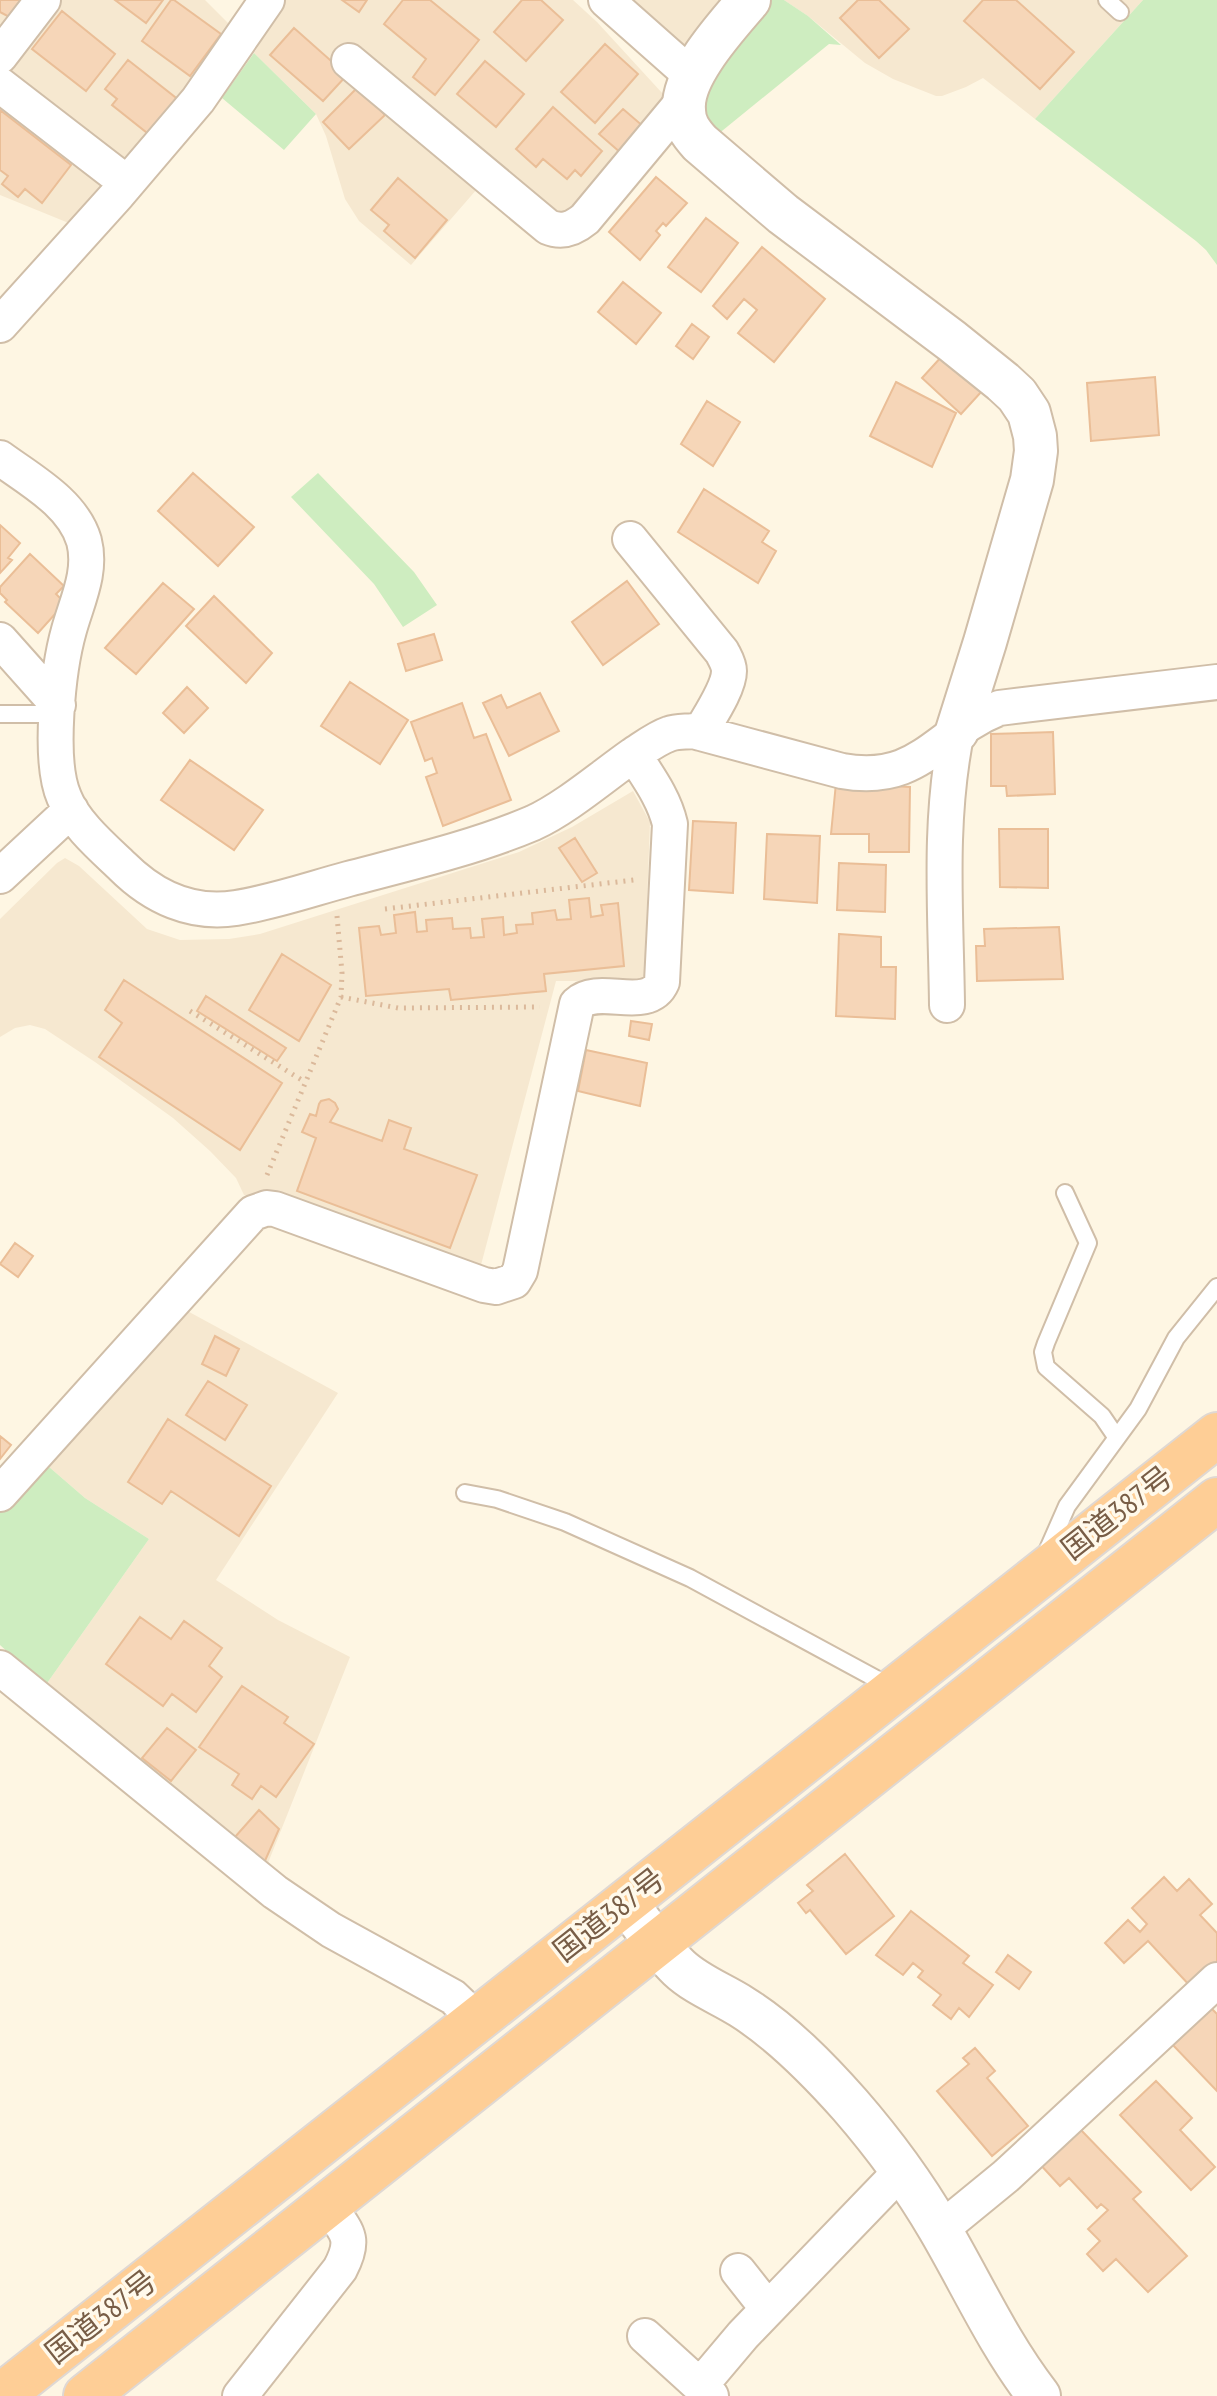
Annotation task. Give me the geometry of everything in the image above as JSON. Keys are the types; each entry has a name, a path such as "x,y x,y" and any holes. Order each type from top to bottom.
{"highway":[{"name":"国道387号","path":"1,2396 1217,1435"},
{"name":"国道387号","path":"86,2396 1217,1500"}],"street":[{"path":"0,56 43,0"},
{"path":"0,325 208,88 267,0"},
{"path":"606,0 688,88 686,122 700,143 783,214 993,374 1017,395 1029,413 1035,436 1035,466 974,682 957,731 950,766 945,839 947,1005"},
{"path":"349,61 548,227 560,231 585,219 688,88 709,51 749,0"},
{"path":"0,85 127,183"},
{"path":"0,458 58,501 72,516 86,553 85,576 65,644 58,710 60,784 71,810 123,868 150,890 176,903 193,907 234,908 386,869 519,828 554,810 670,733 700,733 858,774 885,773 917,762 957,731 999,708 1217,682"},
{"path":"630,539 728,663 727,683 700,733"},
{"path":"0,640 58,710"},
{"path":"0,1494 257,1211 275,1209 484,1285 496,1287 514,1281 520,1271 577,1004 581,999 592,997 648,996 658,991 662,982 670,824 667,810 634,755"},
{"path":"0,876 71,810"},
{"path":"0,1668 275,1892 331,1930 446,1992 461,2002 476,2019"},
{"path":"625,1902 687,1975 742,2007 793,2047 848,2103 901,2171 940,2230 990,2323 1039,2396"},
{"path":"940,2230 1006,2176 1217,1980"},
{"path":"645,2336 705,2391 768,2309 901,2171"},
{"path":"240,2396 340,2269 349,2253 346,2232 327,2205"},
{"path":"738,2271 768,2309"}],"lane":[{"path":"0,714 58,710"},
{"path":"1065,1193 1088,1243 1046,1343 1044,1360 1056,1378 1108,1421 1117,1438"},
{"path":"1038,1576 1067,1506 1143,1400 1176,1338 1217,1287"},
{"path":"465,1493 497,1499 565,1522 653,1561 895,1689"}],"path":[{"path":"380,910 639,880"},
{"path":"262,1185 341,997 337,908"},
{"path":"337,916 351,914"},
{"path":"341,997 398,1008 546,1007"},
{"path":"190,1011 305,1082"}],"shaded area":[{"path":"0,0 205,0 231,26 188,93 76,226 0,195"},
{"path":"286,0 573,0 663,94 661,110 582,206 558,216 497,166 411,265 359,221 345,199 316,114 254,53"},
{"path":"620,0 734,0 690,52"},
{"path":"784,0 1143,0 1035,119 983,78 942,96 893,79 865,63"},
{"path":"633,791 650,822 644,981 556,981 481,1265 457,1261 279,1202 244,1195 236,1178 173,1118 45,1029 30,1025 15,1028 0,1037 0,919 65,858 79,866 147,929 180,940 229,939 260,934 519,852 572,827"},
{"path":"180,1307 338,1393 216,1580 278,1620 350,1657 266,1868 45,1686 149,1539 85,1498 41,1460"}],"green space":[{"path":"772,0 784,0 841,45 829,44 717,135 703,111 705,93"},
{"path":"1143,0 1217,0 1217,265 1196,241 1035,119"},
{"path":"254,53 316,114 284,150 222,98"},
{"path":"318,473 414,572 437,605 403,627 374,584 291,497"},
{"path":"41,1460 85,1498 149,1539 45,1686 0,1645 0,1505"}],"building":[{"path":"0,0 23,0 13,19 0,12"},
{"path":"115,0 163,0 146,23"},
{"path":"171,0 221,34 190,76 142,41"},
{"path":"342,0 367,0 359,12"},
{"path":"403,0 430,0 479,40 435,95 413,77 426,59 384,24"},
{"path":"522,0 541,0 563,20 526,61 494,32"},
{"path":"858,0 879,0 909,29 879,58 840,18"},
{"path":"983,0 1016,0 1074,52 1040,89 964,21"},
{"path":"62,11 115,54 86,91 32,49"},
{"path":"294,28 347,75 323,101 270,55"},
{"path":"605,44 638,74 595,123 561,92"},
{"path":"128,60 180,101 151,136 112,105 117,99 105,89"},
{"path":"485,61 524,94 496,127 457,94"},
{"path":"358,87 385,115 349,149 323,122"},
{"path":"553,107 602,151 581,176 575,170 567,179 543,159 536,167 516,149"},
{"path":"623,109 644,127 621,153 599,134"},
{"path":"0,110 71,165 42,203 25,189 18,197 2,184 8,176 0,170"},
{"path":"656,177 687,203 666,226 663,223 656,231 660,235 640,260 609,232"},
{"path":"398,178 447,220 415,258 384,231 389,225 371,210"},
{"path":"706,218 738,243 701,292 668,267"},
{"path":"762,247 825,299 774,362 738,333 757,310 744,299 727,319 713,306"},
{"path":"623,282 661,313 636,344 598,312"},
{"path":"692,324 709,337 693,359 676,346"},
{"path":"943,355 982,391 961,414 922,378"},
{"path":"1155,377 1159,435 1091,441 1087,383"},
{"path":"896,382 956,413 932,467 870,436"},
{"path":"707,401 740,422 713,466 681,444"},
{"path":"193,473 254,527 218,566 158,511"},
{"path":"704,489 769,531 762,542 776,551 758,583 678,532"},
{"path":"0,525 20,543 8,558 12,560 0,573"},
{"path":"30,554 64,586 56,594 65,603 38,633 5,602 7,600 0,593 0,587"},
{"path":"627,581 659,624 603,665 572,622"},
{"path":"163,583 194,609 136,674 105,648"},
{"path":"214,596 272,653 246,683 186,626"},
{"path":"434,634 442,660 406,671 398,644"},
{"path":"350,682 408,720 380,764 321,726"},
{"path":"187,687 208,708 184,733 163,713"},
{"path":"540,693 559,731 509,756 483,703 501,695 507,708"},
{"path":"462,703 474,738 486,734 511,800 443,826 426,777 437,773 432,758 425,761 411,722"},
{"path":"1053,732 1055,794 1007,796 1006,786 991,786 991,734"},
{"path":"190,760 263,810 234,850 161,800"},
{"path":"836,783 910,787 909,852 869,852 869,834 831,834"},
{"path":"693,821 736,823 733,893 689,890"},
{"path":"999,829 1048,829 1048,888 1000,887"},
{"path":"767,834 820,836 817,903 764,899"},
{"path":"575,838 597,873 582,882 559,848"},
{"path":"839,863 886,865 885,912 837,910"},
{"path":"589,898 591,917 603,915 601,905 618,903 624,966 544,974 546,991 451,1000 449,989 366,996 359,928 379,926 381,935 396,933 394,915 415,912 417,932 427,931 426,920 452,918 453,929 470,928 471,938 484,937 482,919 503,917 504,935 517,933 516,925 533,924 532,913 555,910 557,920 571,919 569,900"},
{"path":"1059,927 1063,979 977,981 976,946 985,946 984,929"},
{"path":"839,934 881,937 881,967 896,967 895,1019 836,1016"},
{"path":"282,954 331,985 299,1041 249,1010"},
{"path":"124,980 282,1083 240,1150 99,1057 122,1023 105,1010"},
{"path":"206,996 286,1048 277,1061 197,1011"},
{"path":"631,1021 652,1024 649,1040 629,1036"},
{"path":"586,1050 647,1063 640,1106 578,1091"},
{"path":"329,1099 338,1109 330,1122 382,1141 389,1120 411,1128 404,1149 477,1175 450,1248 297,1191 316,1138 302,1132 310,1114 316,1116 321,1101"},
{"path":"15,1243 33,1256 18,1277 0,1264"},
{"path":"215,1336 239,1349 226,1376 202,1364"},
{"path":"208,1381 247,1405 225,1440 186,1415"},
{"path":"168,1419 271,1486 239,1536 171,1491 162,1504 128,1482"},
{"path":"0,1436 11,1445 0,1459"},
{"path":"140,1617 171,1639 184,1621 222,1648 209,1666 222,1677 196,1712 172,1694 163,1706 106,1664"},
{"path":"242,1686 288,1717 284,1723 314,1744 276,1797 261,1786 252,1799 232,1785 239,1774 199,1747"},
{"path":"167,1728 196,1750 171,1781 142,1758"},
{"path":"259,1810 279,1829 264,1863 235,1837"},
{"path":"845,1854 894,1916 846,1954 810,1910 806,1913 798,1903 813,1891 807,1885"},
{"path":"1164,1877 1177,1891 1189,1879 1212,1904 1200,1915 1217,1933 1217,1967 1193,1989 1148,1941 1124,1963 1105,1943 1128,1920 1140,1932 1147,1924 1132,1908"},
{"path":"911,1911 969,1956 963,1963 993,1985 969,2017 959,2008 951,2019 933,2005 941,1995 918,1977 923,1971 913,1963 903,1975 876,1955"},
{"path":"1008,1955 1031,1972 1019,1989 996,1972"},
{"path":"1208,2005 1217,2014 1217,2091 1170,2042"},
{"path":"975,2048 995,2071 987,2078 1028,2126 992,2156 937,2091 969,2064 963,2058"},
{"path":"1156,2081 1192,2118 1180,2130 1215,2167 1191,2190 1120,2115"},
{"path":"1080,2129 1141,2192 1133,2199 1187,2256 1148,2292 1116,2259 1103,2271 1087,2254 1100,2241 1088,2229 1108,2210 1101,2204 1097,2208 1069,2178 1060,2186 1038,2162"}]}
